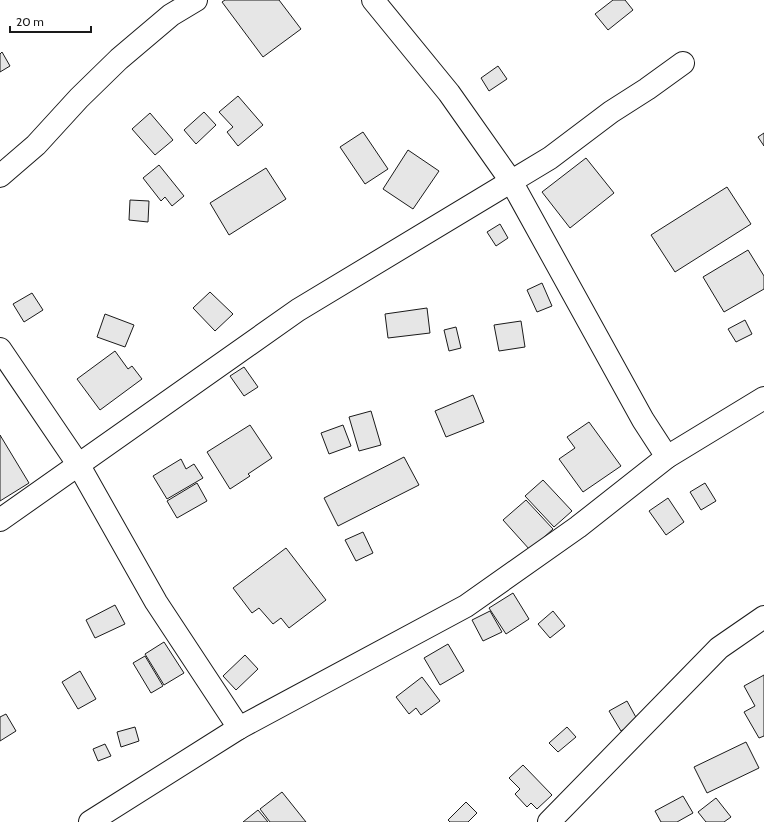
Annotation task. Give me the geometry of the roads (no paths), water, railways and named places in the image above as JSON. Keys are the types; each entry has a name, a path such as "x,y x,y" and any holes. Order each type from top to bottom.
{"street":[{"path":"0,176 36,145 78,98 119,59 171,15 196,0"},
{"path":"376,1 449,93 511,181 643,420 667,457"},
{"path":"0,520 298,310 550,158 611,112 647,89 683,63"},
{"path":"0,349 78,464 156,602 239,728"},
{"path":"90,822 239,728 466,606 578,528 667,457 764,398"},
{"path":"549,822 719,648 764,617"}]}
